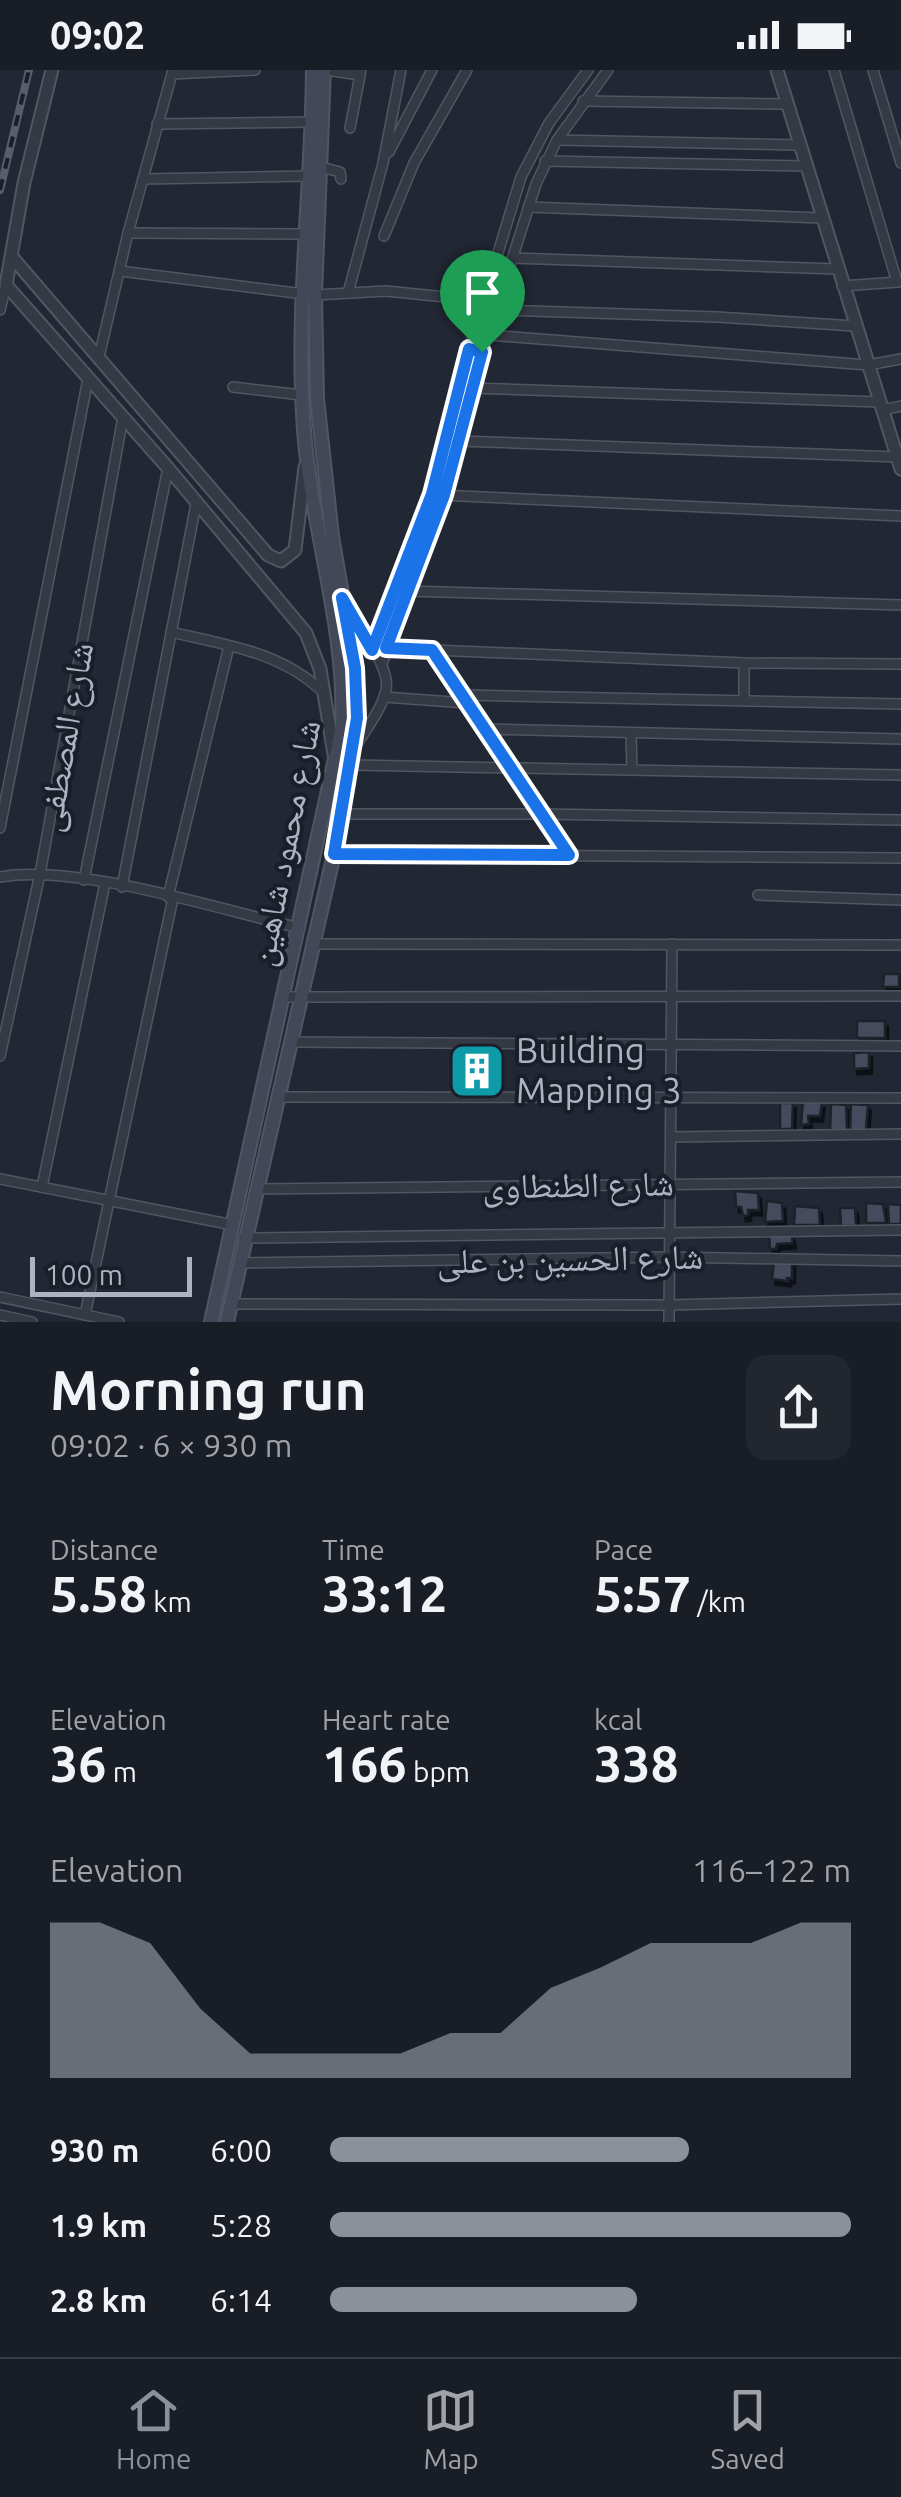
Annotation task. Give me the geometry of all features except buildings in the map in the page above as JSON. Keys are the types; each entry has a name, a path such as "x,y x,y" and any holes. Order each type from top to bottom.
{"main road":[{"name":"شارع محمود شاهين","path":"212,1322 342,727 340,670 306,458 302,396 315,172 313,70"},
{"name":"شارع محمود شاهين","path":"227,1322 334,854 351,759 357,693 318,422 306,234 325,70"}],"street":[{"path":"0,310 28,166 52,70"},
{"path":"100,357 128,233 173,72 255,70"},
{"path":"325,70 361,72 350,128"},
{"path":"348,293 383,163 401,70"},
{"path":"383,163 432,70"},
{"path":"384,236 414,162 466,70"},
{"path":"372,650 432,494 469,349 522,177 549,123 588,70"},
{"path":"382,664 444,495 471,388 545,161 608,70"},
{"path":"458,442 899,461 777,70"},
{"path":"834,70 899,282 842,286"},
{"path":"873,70 901,163"},
{"path":"583,101 787,104"},
{"path":"157,124 313,122"},
{"path":"549,123 560,136 799,145"},
{"path":"545,161 806,166"},
{"path":"143,180 315,172 340,172 340,179"},
{"path":"528,207 822,218"},
{"path":"128,233 306,234"},
{"path":"12,256 268,555 280,561 294,550 306,458"},
{"path":"512,258 837,269"},
{"path":"120,271 310,295 405,292 485,301"},
{"path":"6,285 168,468 306,633 326,695 336,764"},
{"path":"496,310 752,318 855,326"},
{"path":"488,335 868,365 901,359"},
{"path":"469,349 482,352"},
{"path":"0,828 88,379"},
{"path":"233,387 302,396"},
{"path":"471,388 901,406"},
{"name":"شارع المصطفى","path":"0,1056 40,874 123,417"},
{"path":"84,880 168,468"},
{"path":"432,494 901,516"},
{"path":"122,886 196,504"},
{"path":"408,591 901,605"},
{"path":"342,598 382,664 387,682 384,696 351,759 510,768 901,775"},
{"path":"381,626 392,631"},
{"path":"172,632 282,661 326,695"},
{"path":"85,1315 170,898 229,646"},
{"path":"386,648 744,663 901,664"},
{"path":"432,650 569,855"},
{"path":"744,663 744,702"},
{"path":"384,696 901,704"},
{"path":"484,729 901,739"},
{"path":"631,734 632,770"},
{"path":"341,814 901,820"},
{"path":"334,854 901,858"},
{"path":"0,877 40,874 122,886 300,928"},
{"path":"42,1188 104,883"},
{"path":"758,895 901,900"},
{"path":"312,944 901,945"},
{"path":"669,1322 672,944"},
{"path":"284,997 901,996"},
{"path":"292,1042 901,1046"},
{"path":"280,1097 901,1098"},
{"path":"671,1137 901,1134"},
{"path":"0,1179 233,1225"},
{"name":"شارع الطنطاوى","path":"256,1189 901,1182"},
{"path":"244,1238 901,1230"},
{"name":"شارع الحسين بن على","path":"239,1264 670,1257 901,1261"},
{"path":"0,1297 119,1322"},
{"path":"230,1304 670,1306 901,1299"},
{"path":"0,1314 32,1322"}],"railway":[{"path":"0,190 29,70"}],"place":[{"name":"Building Mapping 3","path":"477,1071"}],"route":[{"path":"482,352 444,495 432,494 372,650 342,598 355,668 357,718 334,854 569,855 432,650 386,648 444,495 432,494 469,349 482,352"}]}
